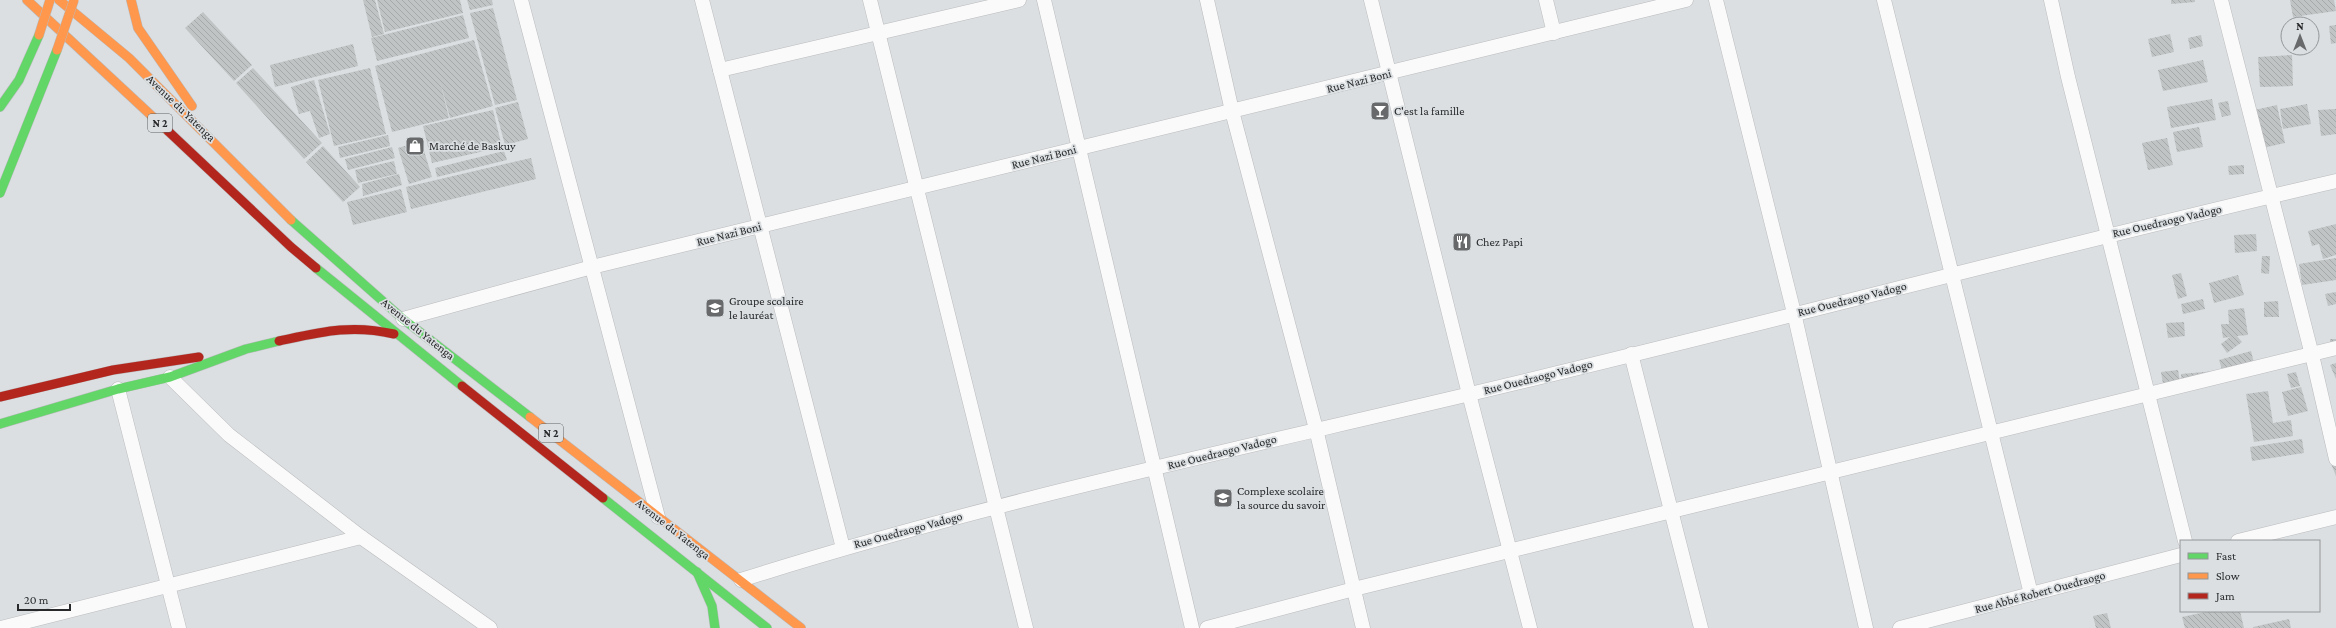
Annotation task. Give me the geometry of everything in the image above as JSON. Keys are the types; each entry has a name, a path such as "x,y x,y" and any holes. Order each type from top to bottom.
{"main road":[{"name":"Avenue du Yatenga","path":"27,0 291,247 397,334 767,628"},
{"path":"0,106 19,80 38,35 50,0"},
{"name":"Avenue du Yatenga","path":"59,0 129,58 224,151 304,233 403,319 801,628"},
{"path":"0,193 57,50 75,0 129,58"},
{"path":"131,0 138,28 224,151"},
{"path":"0,397 113,370 246,349 332,329 351,327 373,329 397,334"},
{"path":"0,424 118,389 170,377 246,349"},
{"path":"697,572 712,606 715,626"},
{"path":"715,626 718,613 733,608 745,611"}],"street":[{"path":"521,0 658,517"},
{"path":"702,0 843,548"},
{"path":"870,0 1026,628"},
{"path":"720,70 1019,0"},
{"path":"1044,0 1192,628"},
{"path":"1207,0 1232,111 1316,429 1363,628"},
{"path":"1371,0 1388,74 1430,233 1509,552 1530,628"},
{"path":"1546,0 1554,33"},
{"name":"Rue Nazi Boni","path":"403,319 592,267 1388,74 1686,0"},
{"path":"1716,0 1794,314 1866,628"},
{"path":"1884,0 2031,594"},
{"path":"2051,0 2068,77 2185,540"},
{"path":"2220,0 2312,355 2336,459"},
{"name":"Rue Ouedraogo Vadogo","path":"741,580 843,548 996,506 1469,394 1794,314 1951,273 2336,181"},
{"path":"1207,628 1354,589 2336,348"},
{"path":"1631,354 1701,628"},
{"path":"170,377 229,435 361,537 490,628"},
{"path":"118,389 179,628"},
{"path":"2242,540 2336,517"},
{"path":"1,628 169,587 361,537"},
{"name":"Rue Abbé Robert Ouedraogo","path":"1900,628 2180,555"}],"building":[{"path":"363,0 375,0 384,34 372,37"},
{"path":"377,0 460,0 463,13 385,32"},
{"path":"467,0 492,0 493,5 470,10"},
{"path":"2171,0 2195,0 2195,2 2171,4"},
{"path":"2290,0 2334,0 2336,11 2293,16"},
{"path":"493,8 517,100 495,105 470,13"},
{"path":"203,12 252,65 234,81 185,28"},
{"path":"463,15 469,38 377,61 371,38"},
{"path":"2336,25 2336,43 2331,44 2329,26"},
{"path":"2170,34 2174,52 2152,57 2148,39"},
{"path":"2201,35 2203,46 2190,49 2188,38"},
{"path":"474,40 493,106 450,118 440,81 449,118 392,132 375,66"},
{"path":"353,44 358,66 275,87 270,65"},
{"path":"2292,56 2293,86 2260,87 2258,57"},
{"path":"2203,60 2208,82 2163,91 2158,70"},
{"path":"253,68 322,143 304,159 236,83"},
{"path":"370,68 386,134 334,146 318,80"},
{"path":"314,80 330,134 319,138 310,111 299,114 291,87"},
{"path":"2212,99 2216,120 2171,128 2167,107"},
{"path":"2228,101 2231,115 2222,117 2218,103"},
{"path":"518,102 528,139 505,145 495,108"},
{"path":"2307,104 2311,124 2283,129 2280,109"},
{"path":"2277,105 2285,143 2258,149 2250,111"},
{"path":"2336,109 2336,134 2321,136 2318,110"},
{"path":"493,110 502,147 432,163 423,126"},
{"path":"2199,127 2203,147 2177,152 2173,132"},
{"path":"388,135 390,146 340,158 338,147"},
{"path":"2167,138 2173,165 2148,170 2142,143"},
{"path":"421,141 432,177 409,184 398,148"},
{"path":"323,146 360,187 343,202 306,162"},
{"path":"392,147 395,158 348,170 345,159"},
{"path":"504,151 507,160 437,177 435,168"},
{"path":"531,158 536,179 411,209 406,187"},
{"path":"394,161 397,174 358,183 355,170"},
{"path":"2244,165 2244,174 2229,175 2228,166"},
{"path":"399,174 402,185 363,196 362,184"},
{"path":"401,189 407,212 353,225 347,202"},
{"path":"2336,224 2336,255 2323,259 2319,244 2312,246 2308,231"},
{"path":"2256,234 2257,251 2235,253 2234,235"},
{"path":"2262,256 2270,256 2269,274 2261,273"},
{"path":"2336,258 2336,280 2302,285 2299,264"},
{"path":"2181,273 2187,296 2178,299 2172,275"},
{"path":"2238,275 2244,295 2214,303 2209,283"},
{"path":"2336,292 2336,304 2328,306 2325,294"},
{"path":"2203,299 2205,309 2183,314 2181,304"},
{"path":"2278,301 2279,317 2264,317 2264,302"},
{"path":"2244,308 2248,335 2237,336 2242,342 2227,353 2221,344 2230,337 2223,338 2221,324 2229,324 2228,310"},
{"path":"2184,322 2185,336 2168,338 2166,323"},
{"path":"2330,339 2336,339 2336,346 2330,347"},
{"path":"2251,351 2255,367 2224,376 2219,360"},
{"path":"2336,363 2336,379 2330,365"},
{"path":"2178,370 2181,388 2164,390 2161,372"},
{"path":"2216,371 2182,385 2181,374"},
{"path":"2296,372 2300,386 2291,388 2287,374"},
{"path":"2301,387 2308,411 2288,416 2282,392"},
{"path":"2268,391 2273,423 2291,420 2293,436 2254,442 2246,394"},
{"path":"2302,439 2304,453 2252,461 2250,447"},
{"path":"2336,458 2336,476 2330,461"},
{"path":"2205,612 2240,612 2244,628 2185,628 2182,617"},
{"path":"2107,613 2111,628 2096,628 2093,616"},
{"path":"2289,619 2291,628 2253,627"}],"traffic: fast":[{"path":"0,107 19,80 39,35"},
{"path":"0,193 57,50"},
{"path":"291,220 403,319 530,417"},
{"path":"316,268 462,386"},
{"path":"0,424 118,389 170,377 246,349 279,341"},
{"path":"603,498 767,628"},
{"path":"697,572 712,606 715,628"}],"traffic: slow":[{"path":"27,0 168,131"},
{"path":"39,35 50,0"},
{"path":"59,0 129,58 291,220"},
{"path":"57,50 74,0"},
{"path":"131,0 138,28 192,106"},
{"path":"530,417 801,628"}],"traffic: jam":[{"path":"168,131 291,247 316,268"},
{"path":"279,341 323,332 350,329 394,334"},
{"path":"0,397 113,370 199,357"},
{"path":"462,386 603,498"}],"place":[{"name":"C'est la famille","path":"1380,111"},
{"name":"Marché de Baskuy","path":"415,146"},
{"name":"Chez Papi","path":"1462,242"},
{"name":"Groupe scolaire le lauréat","path":"715,308"},
{"name":"Complexe scolaire la source du savoir","path":"1223,498"}]}
